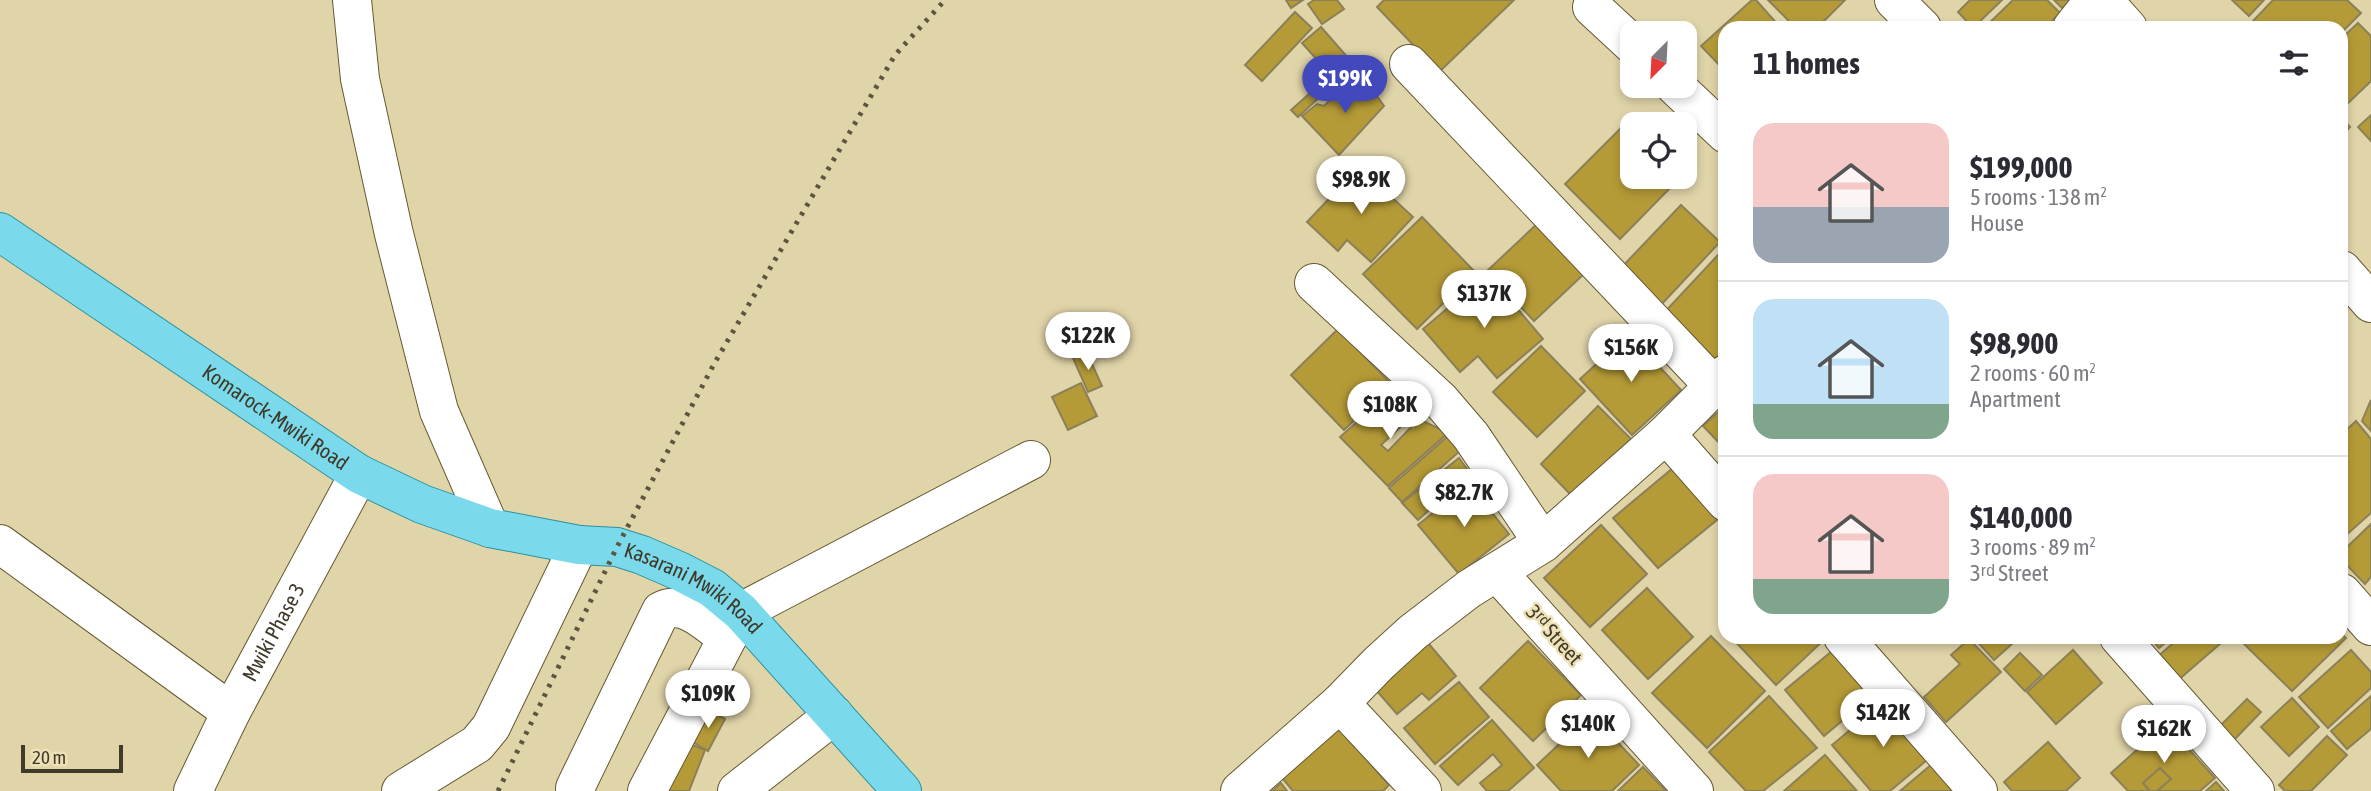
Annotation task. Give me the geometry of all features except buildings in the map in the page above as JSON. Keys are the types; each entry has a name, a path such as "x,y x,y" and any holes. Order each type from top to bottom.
{"main road":[{"name":"Komarock-Mwiki Road","path":"0,232 359,474 422,504 490,528 579,545"},
{"name":"Kasarani Mwiki Road","path":"579,545 617,547 655,560 712,588 734,625 834,715 902,791"}],"street":[{"path":"352,0 360,79 394,234 439,411 490,528"},
{"path":"1894,0 1915,21"},
{"path":"2078,21 2094,0"},
{"path":"2103,0 2122,21"},
{"path":"1592,7 1620,33"},
{"path":"1409,64 1718,378"},
{"path":"1688,98 1718,126"},
{"path":"2348,277 2371,303"},
{"path":"1314,283 1441,401 1471,436 1543,543"},
{"path":"1240,791 1340,703 1413,632 1469,589 1543,543 1666,434 1718,382"},
{"path":"1666,434 1718,493"},
{"path":"647,791 734,625 1031,460"},
{"name":"Mwiki Phase 3","path":"193,791 231,712 359,474"},
{"path":"0,544 231,712"},
{"path":"401,791 477,744 491,727 579,545"},
{"name":"3ʳᵈ Street","path":"1497,572 1694,791"},
{"path":"2348,600 2371,626"},
{"path":"575,788 661,611 670,606 734,625"},
{"path":"1849,644 1978,791"},
{"path":"2125,644 2255,791"},
{"path":"1340,703 1422,791"},
{"path":"737,791 834,715"}],"railway":[{"path":"498,791 617,547 714,364 895,55 945,0"}]}
